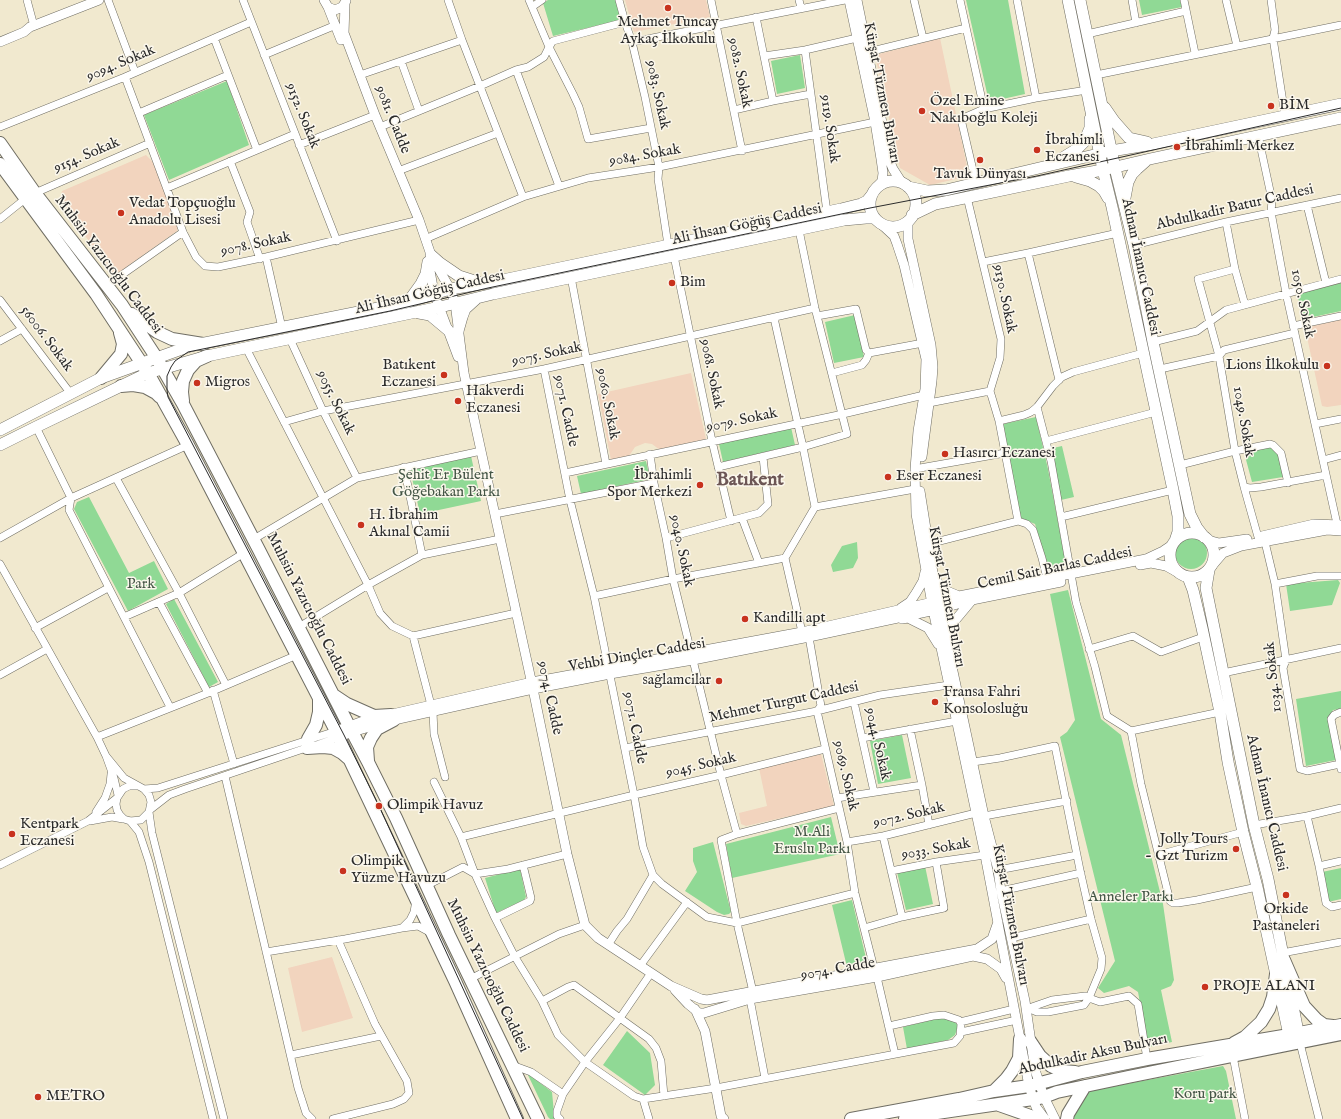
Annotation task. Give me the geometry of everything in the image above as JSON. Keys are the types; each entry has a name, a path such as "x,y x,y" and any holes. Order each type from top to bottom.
{"main road":[{"name":"Adnan İnanıcı Caddesi","path":"1068,0 1103,170 1173,490 1178,516 1178,532 1173,543"},
{"name":"Adnan İnanıcı Caddesi","path":"1080,0 1111,151 1134,245 1190,514 1197,528 1206,538"},
{"path":"1101,101 1114,121 1129,138 1136,141 1153,144"},
{"name":"Ali İhsan Göğüş Caddesi","path":"0,430 101,378 156,357 203,344 408,302 450,289 484,284 861,204 867,201 880,185 887,182 894,181 934,192 946,190 1111,151 1153,144 1341,104"},
{"path":"1051,165 1077,149 1084,142 1090,128 1090,108"},
{"name":"Ali İhsan Göğüş Caddesi","path":"0,445 36,426 148,373 207,356 440,307 571,277 844,220 874,218 886,226 894,227 901,225 910,218 935,204 1115,168 1150,159 1341,118"},
{"name":"Muhsin Yazıcıoğlu Caddesi","path":"0,143 30,196 148,373 188,445 338,734 434,936 517,1119"},
{"path":"1125,205 1126,189 1132,174 1150,159"},
{"name":"Muhsin Yazıcıoğlu Caddesi","path":"0,164 30,196 122,306 163,368 254,539 396,818 426,886 538,1119"},
{"path":"1069,176 1081,177 1099,186 1104,191 1112,208"},
{"path":"905,185 913,193 915,199 915,208 910,218"},
{"path":"873,193 870,204 871,211 874,218 880,223"},
{"path":"408,302 421,284 426,274 430,259 440,263 459,276 484,284"},
{"path":"416,312 430,315 453,330 466,309 479,297"},
{"path":"122,306 140,321 157,332 172,339 203,344"},
{"path":"101,378 121,354 123,344 120,330"},
{"path":"183,404 183,380 188,370 196,361 207,356"},
{"path":"121,386 133,385 145,387 156,393 164,401"},
{"path":"1196,533 1206,538 1214,552 1213,562 1210,568 1201,576 1188,577 1175,571 1169,558 1173,543 1178,538 1186,534 1196,533"},
{"name":"Adnan İnanıcı Caddesi","path":"1210,568 1206,588 1254,825 1268,879 1283,956 1295,1039"},
{"name":"Adnan İnanıcı Caddesi","path":"1188,577 1193,590 1220,712 1228,762 1243,832 1276,974 1295,1039"},
{"path":"333,694 346,704 361,711 374,716 392,718"},
{"path":"319,698 318,718 308,744 333,748 342,753 351,761"},
{"path":"368,762 367,747 371,738 377,729 392,718"},
{"path":"1283,956 1304,1006 1324,1025 1339,1028"},
{"path":"1231,1051 1261,1022 1269,1009 1274,997 1276,974"},
{"name":"Abdulkadir Aksu Bulvarı","path":"905,1119 938,1116 996,1104 1038,1098 1057,1092 1231,1051 1295,1039 1339,1028"},
{"path":"994,1091 1006,1079 1019,1058 1025,1040 1051,1066 1062,1071 1082,1072"},
{"name":"Abdulkadir Aksu Bulvarı","path":"851,1119 994,1091 1034,1085 1082,1072 1147,1060 1231,1051"},
{"path":"1067,1119 1068,1114 1085,1086"},
{"path":"996,1104 1038,1119"}],"street":[{"path":"27,0 32,26"},
{"path":"0,36 23,27 32,26 99,0"},
{"path":"108,0 135,72"},
{"name":"9152. Sokak","path":"242,0 337,241"},
{"path":"448,0 523,197"},
{"path":"542,0 531,4 549,47 579,107 588,139 651,128"},
{"name":"9083. Sokak","path":"619,0 632,42 659,167 658,179 668,245"},
{"name":"9082. Sokak","path":"711,0 742,151"},
{"path":"799,0 801,8"},
{"path":"632,42 845,0"},
{"name":"Kürşat Tüzmen Bulvarı","path":"849,0 876,122 882,181 873,193"},
{"name":"Kürşat Tüzmen Bulvarı","path":"857,0 890,162 893,169 905,185"},
{"path":"914,0 923,38"},
{"path":"960,0 984,109"},
{"path":"1017,0 1036,98"},
{"path":"1132,0 1136,23"},
{"path":"1184,0 1195,53"},
{"path":"1226,0 1237,46"},
{"path":"1271,0 1275,30 1273,38 1285,115"},
{"path":"326,4 335,10 339,9 346,1"},
{"name":"9081. Cadde","path":"346,1 344,33 360,75 372,116 380,127 398,171 416,221 426,241 430,259"},
{"path":"326,4 416,221 430,259 450,289 455,303 453,330"},
{"path":"1087,34 1186,11"},
{"path":"756,17 773,101"},
{"name":"9094. Sokak","path":"0,127 125,77 251,22"},
{"path":"380,127 516,70 528,67 544,57 553,41 625,22"},
{"path":"1096,75 1195,53 1237,46 1341,24"},
{"path":"264,55 336,25"},
{"path":"0,42 24,32 32,26"},
{"path":"868,52 966,28"},
{"path":"214,38 257,150"},
{"path":"764,56 805,50 857,38"},
{"path":"360,75 462,40"},
{"name":"9119. Sokak","path":"805,50 827,212"},
{"path":"400,61 419,111"},
{"path":"516,70 559,186"},
{"path":"138,113 228,75"},
{"name":"9078. Sokak","path":"125,77 183,232 196,257 205,266 218,267 263,258 416,221"},
{"path":"976,183 961,119 984,109 1036,98 1087,90"},
{"path":"734,110 811,94"},
{"path":"299,144 372,116"},
{"name":"9084. Sokak","path":"426,241 523,197 588,178 659,167 742,151 876,122"},
{"path":"398,171 498,132"},
{"path":"167,188 295,134"},
{"name":"1050. Sokak","path":"1258,136 1272,200 1271,212 1286,293 1326,475 1340,527"},
{"name":"9154. Sokak","path":"0,219 30,196 150,143"},
{"path":"230,161 250,212 247,222 263,258 282,328"},
{"name":"9130. Sokak","path":"966,197 983,262 1000,339 1000,358 990,391"},
{"name":"Abdulkadir Batur Caddesi","path":"1134,245 1226,222 1341,198"},
{"path":"1307,204 1326,283"},
{"name":"Kürşat Tüzmen Bulvarı","path":"910,218 908,239 931,345 933,367 918,431 914,469 916,514 929,567 945,648 973,762 985,856 1014,1009 1025,1040 1038,1098"},
{"path":"1226,222 1234,269 1244,304"},
{"name":"Kürşat Tüzmen Bulvarı","path":"880,223 894,236 897,244 926,359 926,399 920,468 920,497 928,544 929,567"},
{"path":"718,467 803,447 847,434 815,308 799,230"},
{"path":"106,286 183,232"},
{"path":"983,262 1118,233"},
{"path":"1028,253 1059,380"},
{"name":"9068. Sokak","path":"674,256 712,441 731,521"},
{"path":"430,259 434,293 453,330"},
{"name":"1049. Sokak","path":"1234,269 1198,279 1219,356 1240,478 1261,539"},
{"name":"9060. Sokak","path":"571,277 606,464"},
{"path":"1153,342 1197,330 1226,310 1341,279"},
{"name":"56006. Sokak","path":"0,300 71,394"},
{"name":"9075. Sokak","path":"284,422 323,411 586,360 815,308"},
{"path":"817,316 856,309 866,350 869,353"},
{"path":"1160,369 1219,356 1224,350 1341,316"},
{"path":"594,596 673,579 785,558 815,507 774,318"},
{"path":"0,340 22,329"},
{"name":"9074. Cadde","path":"453,330 467,384 516,614 533,686 567,854 585,925"},
{"name":"9055. Sokak","path":"290,339 323,411 357,478"},
{"path":"869,353 923,343"},
{"path":"246,348 368,585 380,613 392,626 413,636 516,614"},
{"path":"832,373 862,365 869,353"},
{"path":"999,421 1024,415 1037,407 1059,380 1073,372 1143,353"},
{"name":"9071. Cadde","path":"544,369 570,500 594,596 625,748 643,847 653,875 662,884 707,917 737,923 855,893"},
{"path":"990,391 999,421 1018,521"},
{"name":"9079. Sokak","path":"565,473 843,414 926,399 990,391"},
{"path":"1037,407 1051,461 1076,602 1107,716 1131,730 1220,712"},
{"path":"1046,441 1156,412"},
{"path":"1315,424 1341,419"},
{"path":"36,426 71,498 69,510 170,707"},
{"path":"1180,465 1270,444 1273,445 1281,454 1288,482"},
{"path":"0,538 71,498 188,445"},
{"path":"254,539 357,478 481,451"},
{"path":"920,468 1005,453"},
{"name":"9040. Sokak","path":"650,454 654,483 673,579 710,732 737,834"},
{"path":"1323,460 1341,455"},
{"path":"666,538 759,513 768,504 763,457"},
{"path":"404,467 422,555"},
{"path":"1244,487 1250,488 1326,475"},
{"path":"116,478 179,593 226,685"},
{"path":"495,514 654,483"},
{"path":"815,507 914,489"},
{"path":"1061,517 1173,490"},
{"path":"742,518 759,563"},
{"path":"928,544 1018,521 1027,524 1032,530 1042,558 1048,582"},
{"path":"1210,568 1223,553 1261,539 1314,524 1340,527"},
{"path":"1206,538 1219,543 1261,539"},
{"path":"299,627 368,585 422,555 500,539"},
{"name":"1034. Sokak","path":"1261,539 1275,584 1286,660 1283,668 1300,769 1307,771 1340,767"},
{"name":"Cemil Sait Barlas Caddesi","path":"1072,577 1146,558 1164,551 1173,543"},
{"path":"124,617 179,593 244,553"},
{"name":"9069. Sokak","path":"785,558 806,635 821,706 817,711 847,842 855,893 895,1054"},
{"name":"Cemil Sait Barlas Caddesi","path":"936,605 972,600 1072,577 1151,563 1166,566 1175,571"},
{"path":"0,564 106,756 117,796 117,810 120,815 139,832 145,848 213,1119"},
{"path":"929,567 938,583 946,591 959,596"},
{"path":"898,610 910,602 923,581 929,567"},
{"path":"1275,584 1317,576 1341,576"},
{"name":"Cemil Sait Barlas Caddesi","path":"936,605 959,596 1048,582"},
{"path":"35,628 108,588"},
{"path":"945,648 948,632 952,624 972,600"},
{"path":"159,602 210,691 234,764"},
{"path":"806,635 898,610 936,605"},
{"name":"Vehbi Dinçler Caddesi","path":"432,708 609,671 892,619 936,605"},
{"path":"892,619 908,618 928,628 945,648"},
{"path":"413,636 432,708 434,734 445,777"},
{"path":"1089,648 1133,636 1161,652 1203,637"},
{"name":"Kürşat Tüzmen Bulvarı","path":"945,648 949,685 957,722 980,814 998,870 1011,938 1028,1009 1025,1040"},
{"path":"1223,673 1341,648"},
{"path":"0,675 47,649"},
{"path":"96,737 297,655"},
{"name":"Mehmet Turgut Caddesi","path":"625,748 817,711 880,695 949,685"},
{"name":"9044. Sokak","path":"854,702 874,792"},
{"path":"88,821 112,817 127,820 141,820 169,795 225,776 350,729 432,708"},
{"path":"1340,767 1331,719 1334,715 1341,712"},
{"path":"862,738 957,722"},
{"path":"910,730 929,825"},
{"path":"1131,730 1141,784 1170,902 1173,903 1197,900 1257,887"},
{"path":"0,865 88,821 123,789 129,786 140,788 158,788 234,764 308,744"},
{"path":"973,762 1000,758 1055,746 1091,919 1102,958 1101,969 1089,998 1084,1005 1048,1012 1038,1012 1028,1009"},
{"name":"9045. Sokak","path":"461,837 721,775 825,748"},
{"path":"106,756 124,778 149,795 151,802 150,826 224,1119"},
{"path":"88,821 98,810 105,798 110,784 111,770"},
{"path":"225,776 290,1055 306,1113 312,1119"},
{"path":"434,782 461,837 475,874 515,957 542,1001 558,1035 585,1062 634,1096 643,1099 716,1088 954,1043 960,1036 962,1024 953,1017 944,1015 889,1026"},
{"path":"837,798 922,785"},
{"name":"9072. Sokak","path":"847,842 883,836 980,814 1067,800"},
{"path":"765,1078 721,840 737,834 839,808"},
{"path":"1254,825 1307,816 1341,808"},
{"path":"1307,816 1326,903 1332,907 1341,905"},
{"path":"1158,855 1243,832"},
{"path":"883,836 902,917"},
{"path":"145,848 149,844 155,845"},
{"path":"426,886 463,867 475,874 523,865 567,854"},
{"path":"998,870 1077,855"},
{"name":"9033. Sokak","path":"891,871 936,862 985,856"},
{"path":"1319,866 1341,861"},
{"path":"864,928 902,917 944,908 936,862"},
{"path":"496,918 530,901 531,898 523,865"},
{"path":"1001,891 1081,873"},
{"path":"608,945 617,931 627,920 653,875"},
{"path":"402,928 410,920 414,912 416,898"},
{"path":"640,966 686,902"},
{"path":"1011,938 1091,919"},
{"name":"9074. Cadde","path":"875,973 977,950 992,939 998,922"},
{"path":"470,979 560,934 585,925 598,938 671,986 704,1000 710,1006 705,1031"},
{"path":"266,952 418,926 434,936"},
{"path":"333,1119 393,1104 404,1099 409,1093 407,1081 375,1024 338,940"},
{"path":"1283,956 1341,942"},
{"name":"9074. Cadde","path":"704,1000 751,996 973,956 987,959 1000,969 1010,983"},
{"path":"560,1119 557,1116 557,1111 563,1094 585,1062 620,1018 651,973"},
{"path":"542,1001 574,985 649,1039 656,1048 661,1061 664,1096"},
{"path":"671,986 688,1004 696,1010"},
{"name":"9074. Cadde","path":"696,1010 699,1012 709,1012 751,996"},
{"path":"1028,1009 1037,1004 1052,1000 1085,996 1100,1002 1130,996 1138,1004 1147,1060"},
{"path":"704,1000 695,1004 705,1031 722,1118"},
{"path":"960,1022 1014,1009"},
{"path":"961,1032 1017,1020"},
{"path":"290,1055 381,1036"},
{"path":"1295,1039 1318,1119"},
{"path":"1231,1051 1245,1119"},
{"path":"512,1065 531,1072 563,1094"},
{"path":"1038,1098 1036,1107 1045,1119"},
{"path":"1038,1098 1055,1119"},
{"path":"643,1099 649,1119"}],"shaded area":[{"name":"Mehmet Tuncay Aykaç İlkokulu","path":"625,0 706,0 710,17 634,32"},
{"name":"Özel Emine Nakıboğlu Koleji","path":"940,38 969,176 930,185 900,168 875,55"},
{"name":"Vedat Topçuoğlu Anadolu Lisesi","path":"146,155 153,162 178,225 177,231 118,273 112,274 60,200 62,191"},
{"name":"Lions İlkokulu","path":"1341,319 1341,405 1327,407 1322,406 1305,328"},
{"path":"691,373 706,439 660,450 652,444 645,443 635,447 629,456 611,460 598,394"},
{"path":"821,754 834,806 746,826 741,824 739,813 767,806 759,768"},
{"path":"332,957 353,1018 302,1032 288,968"}],"green space":[{"path":"548,0 616,0 621,20 553,36 543,3"},
{"path":"966,0 1008,0 1025,94 989,102"},
{"path":"1139,0 1180,0 1182,7 1142,15"},
{"path":"800,55 805,88 777,94 771,61"},
{"path":"227,81 249,145 169,180 144,115"},
{"path":"1341,283 1341,311 1304,319 1297,294"},
{"path":"855,315 864,357 834,363 825,322"},
{"path":"1036,417 1048,469 1066,565 1049,569 1035,524 1021,518 1003,424"},
{"path":"791,427 795,445 723,462 719,444"},
{"path":"1062,446 1074,497 1061,500 1049,449"},
{"path":"1270,446 1278,454 1283,477 1252,482 1245,456 1248,452"},
{"name":"Şehit Er Bülent Göğebakan Parkı","path":"471,456 481,501 420,514 410,469"},
{"path":"646,461 650,479 581,494 577,476"},
{"name":"Park","path":"89,497 129,573 154,561 168,589 128,611 74,509 77,502"},
{"path":"1191,537 1197,538 1204,544 1207,553 1206,559 1200,566 1191,569 1185,568 1178,562 1175,553 1176,547 1182,540"},
{"path":"857,542 858,558 853,568 833,572 831,565 842,546"},
{"path":"1338,580 1340,583 1332,605 1290,611 1286,584"},
{"name":"Anneler Parkı","path":"1068,590 1101,719 1121,735 1163,904 1174,980 1171,986 1161,990 1172,1042 1148,1047 1138,992 1129,986 1104,993 1098,988 1115,961 1060,737 1067,732 1075,720 1050,594"},
{"path":"174,599 218,682 209,687 166,604"},
{"path":"1341,691 1341,709 1333,710 1328,719 1336,760 1306,766 1296,699"},
{"path":"902,735 911,778 878,784 870,741"},
{"name":"M.Ali Eruslu Parkı","path":"831,817 840,854 732,878 726,844"},
{"path":"713,842 731,912 724,915 685,891 697,872 693,861 693,848"},
{"path":"925,866 933,904 906,910 897,872"},
{"path":"1341,868 1341,899 1328,902 1322,872"},
{"path":"520,869 526,897 524,900 496,913 485,878"},
{"path":"852,900 867,962 847,967 832,905"},
{"path":"939,1018 948,1018 955,1022 958,1026 955,1035 948,1040 907,1049 903,1027"},
{"path":"627,1031 650,1053 655,1085 645,1095 603,1065"},
{"name":"Koru park","path":"1223,1066 1226,1071 1236,1119 1068,1119 1088,1091"},
{"path":"527,1073 552,1092 554,1113 559,1119 550,1119 548,1117"}],"tram line":[{"path":"523,1119 379,806 344,735 168,397 167,376 175,361 188,352 390,311 488,288 870,208 1037,176 1341,108"}],"place":[{"name":"Mehmet Tuncay Aykaç İlkokulu","path":"668,8"},
{"name":"BİM","path":"1271,106"},
{"name":"Özel Emine Nakıboğlu Koleji","path":"922,111"},
{"name":"İbrahimli Merkez","path":"1177,147"},
{"name":"İbrahimli Eczanesi","path":"1037,150"},
{"name":"Tavuk Dünyası","path":"980,160"},
{"name":"Vedat Topçuoğlu Anadolu Lisesi","path":"121,213"},
{"name":"Bim","path":"672,283"},
{"name":"Lions İlkokulu","path":"1327,366"},
{"name":"Batıkent Eczanesi","path":"444,375"},
{"name":"Migros","path":"197,383"},
{"name":"Hakverdi Eczanesi","path":"458,401"},
{"name":"Hasırcı Eczanesi","path":"945,454"},
{"name":"Eser Eczanesi","path":"888,477"},
{"name":"İbrahimli Spor Merkezi","path":"700,485"},
{"name":"H. İbrahim Akınal Camii","path":"361,525"},
{"name":"Kandilli apt","path":"745,619"},
{"name":"sağlamcilar","path":"719,681"},
{"name":"Fransa Fahri Konsolosluğu","path":"935,702"},
{"name":"Olimpik Havuz","path":"379,806"},
{"name":"Kentpark Eczanesi","path":"12,834"},
{"name":"Jolly Tours - Gzt Turizm","path":"1236,849"},
{"name":"Olimpik Yüzme Havuzu","path":"343,871"},
{"name":"Orkide Pastaneleri","path":"1286,895"},
{"name":"PROJE ALANI","path":"1205,987"},
{"name":"METRO","path":"38,1097"}],"district":[{"name":"Batıkent","path":"750,481"}]}
